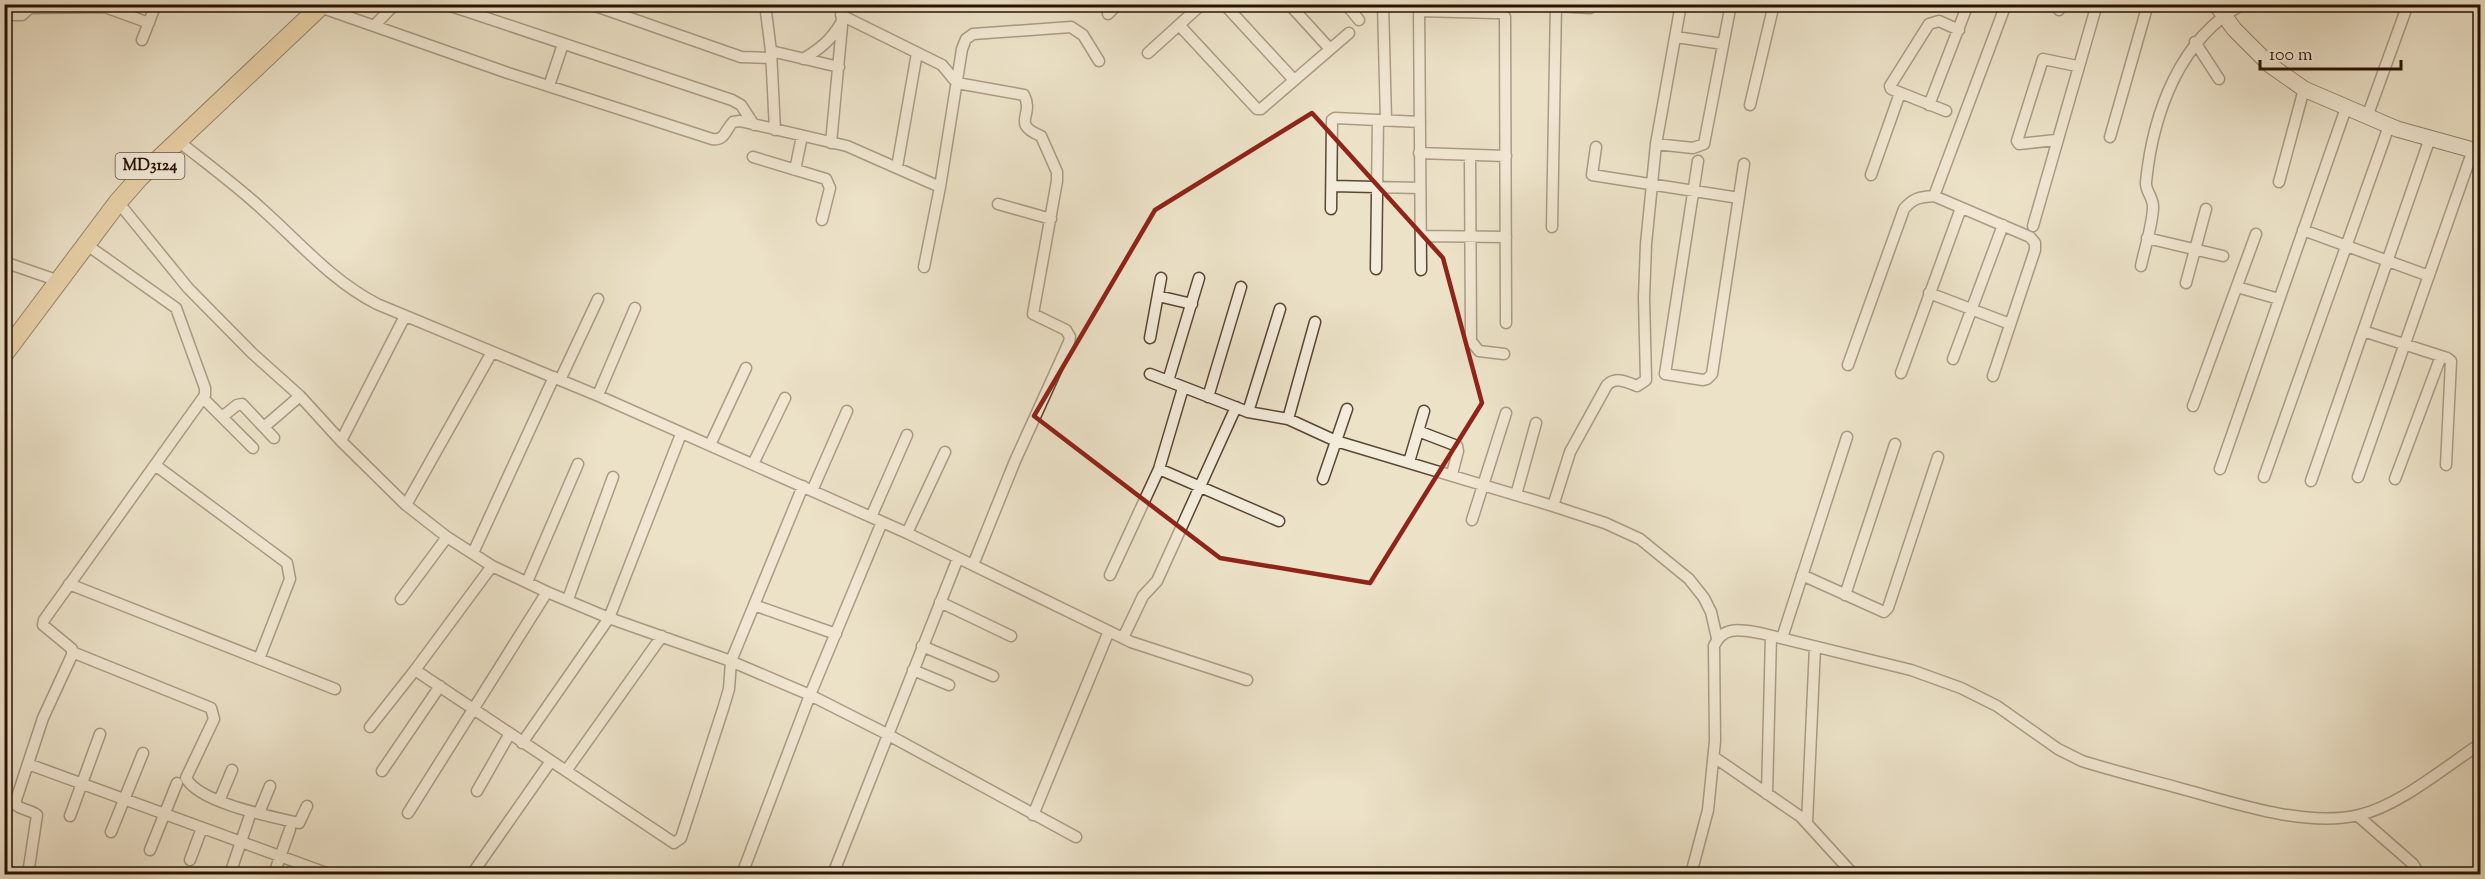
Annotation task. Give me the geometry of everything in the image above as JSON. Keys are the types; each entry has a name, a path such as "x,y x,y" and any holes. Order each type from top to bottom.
{"main road":[{"name":"MD3124","path":"4,354 118,202 177,140 322,6"},
{"path":"2220,10 2234,29 2270,65 2304,89 2389,126 2477,151"}],"street":[{"path":"142,40 156,4"},
{"path":"374,26 395,4"},
{"path":"445,4 732,100 741,105 754,125"},
{"path":"590,4 741,57 771,54 839,67"},
{"path":"765,4 771,54 775,130"},
{"path":"1108,14 1118,4"},
{"path":"1148,54 1202,4"},
{"path":"1224,4 1294,80"},
{"path":"1289,4 1330,49"},
{"path":"1346,4 1359,20"},
{"path":"1376,269 1376,188 1382,120 1383,4"},
{"path":"1552,506 1570,452 1607,385 1616,380 1637,386 1646,380 1644,298 1652,184 1656,144 1681,4"},
{"path":"1656,144 1693,148 1704,144 1731,4"},
{"path":"1750,105 1774,4"},
{"path":"1929,105 1968,4"},
{"path":"1934,196 2006,4"},
{"path":"2033,226 2077,66 2097,4"},
{"path":"2110,137 2148,4"},
{"path":"2141,266 2153,208 2146,184 2158,117 2195,42 2220,10 2243,4"},
{"path":"2367,117 2408,4"},
{"path":"1552,227 1556,5 1590,8"},
{"path":"4,15 22,15 32,6 103,6 149,23"},
{"path":"322,6 374,26 712,140 723,137 733,122 740,121 863,152 940,187"},
{"path":"1421,270 1419,8 1502,13 1505,17 1506,323"},
{"path":"802,59 819,50 832,37 841,14"},
{"path":"841,14 942,65 957,83 1024,95 1027,100 1025,126 1027,130 1041,136 1057,172 1051,219 1033,314 1066,330 1070,337 1069,342 1015,461 973,565"},
{"path":"831,143 839,67 841,14"},
{"path":"1946,111 1891,89 1891,82 1929,24 1939,21 1959,30"},
{"path":"1180,26 1257,110 1261,110 1349,33"},
{"path":"924,267 940,187 962,49 966,39 973,34 1071,27 1083,35 1099,61"},
{"path":"1676,37 1723,44"},
{"path":"2195,42 2219,79"},
{"path":"549,86 563,44"},
{"path":"897,167 917,52"},
{"path":"2056,140 2025,144 2019,144 2017,141 2043,59 2077,66"},
{"path":"2279,182 2304,89"},
{"path":"1871,175 1900,93"},
{"path":"2220,469 2346,108"},
{"path":"1331,209 1332,120 1335,118 1420,122"},
{"path":"2264,477 2389,126"},
{"path":"795,170 802,136"},
{"path":"2311,481 2430,138"},
{"path":"177,140 262,209 354,292 405,316 557,378 907,533 1123,638 1248,680"},
{"path":"1596,147 1592,175 1739,198"},
{"path":"2358,477 2429,276 2477,151"},
{"path":"1419,153 1506,156"},
{"path":"1470,155 1471,341 1479,351 1504,354"},
{"path":"753,158 826,178 829,182 822,220"},
{"path":"1698,160 1665,372 1666,375 1702,380 1710,378 1712,374 1744,164"},
{"path":"1332,186 1420,188"},
{"path":"1848,365 1904,209 1910,201 1920,197 1934,196 2030,237 2035,243 2036,250 1993,376"},
{"path":"118,202 188,288 252,353 300,396 341,441 406,505 447,537 492,566 526,582 609,618 731,661 810,695 887,734 1076,837"},
{"path":"998,204 1051,219"},
{"path":"1901,373 1962,208"},
{"path":"2186,283 2206,209"},
{"path":"1953,359 2002,225"},
{"path":"2303,230 2429,276"},
{"path":"2193,406 2256,234"},
{"path":"1421,236 1506,237"},
{"path":"2147,238 2223,256"},
{"path":"28,874 37,815 20,808 16,805 16,800 43,718 71,662 72,652 72,649 43,625 203,398 206,388 176,308 87,244"},
{"path":"4,262 60,281"},
{"path":"1150,338 1161,278"},
{"path":"1168,381 1199,278"},
{"path":"2237,286 2279,299"},
{"path":"1208,397 1241,287"},
{"path":"1929,293 2010,324"},
{"path":"1158,296 1192,304"},
{"path":"473,553 557,378 598,299"},
{"path":"598,396 635,308"},
{"path":"1248,412 1280,309"},
{"path":"341,441 405,316"},
{"path":"1288,419 1315,322"},
{"path":"2363,331 2447,357 2452,367 2446,465"},
{"path":"406,505 492,352"},
{"path":"2395,479 2441,356"},
{"path":"710,445 746,368"},
{"path":"1150,374 1248,412 1288,419 1336,441 1452,474 1605,523 1649,545 1689,579 1704,598 1711,612 1717,638 1713,657 1714,757 1708,810 1691,874"},
{"path":"1110,575 1160,469 1183,388"},
{"path":"264,427 300,396"},
{"path":"203,398 253,448"},
{"path":"753,464 785,398"},
{"path":"222,417 237,405 242,404 274,438"},
{"path":"1123,638 1143,596 1157,581 1236,407"},
{"path":"1323,479 1347,409"},
{"path":"415,670 473,711 674,843 681,838 723,709 729,689 731,661 807,489 847,411"},
{"path":"1409,462 1424,411"},
{"path":"1473,520 1506,413"},
{"path":"1516,495 1536,423"},
{"path":"1418,431 1457,446 1458,452 1452,474"},
{"path":"522,743 609,618 681,434"},
{"path":"871,517 907,435"},
{"path":"1767,794 1776,637 1802,575 1847,437"},
{"path":"1845,595 1895,444"},
{"path":"907,533 945,452"},
{"path":"1802,575 1884,612 1888,608 1938,457"},
{"path":"526,582 578,464"},
{"path":"155,465 287,563 290,579 259,659"},
{"path":"1160,469 1279,520"},
{"path":"568,599 613,477"},
{"path":"742,874 810,695 882,522"},
{"path":"401,598 447,537"},
{"path":"833,874 958,558"},
{"path":"370,727 492,566"},
{"path":"69,585 335,689"},
{"path":"408,813 547,591"},
{"path":"940,602 1011,636"},
{"path":"754,605 836,634"},
{"path":"1717,638 1725,631 1736,630 1776,637 1911,670 1961,688 1997,706 2058,749 2082,761 2259,809 2298,817 2358,816 2379,808 2426,781 2481,744"},
{"path":"1033,814 1109,631"},
{"path":"566,771 662,636"},
{"path":"922,646 993,676"},
{"path":"1808,823 1815,647"},
{"path":"72,652 211,708 214,719 186,778 192,786 254,816 299,823 307,806"},
{"path":"913,670 949,685"},
{"path":"382,771 440,686"},
{"path":"70,816 100,734"},
{"path":"477,790 510,735"},
{"path":"111,832 143,753"},
{"path":"1714,757 1808,823 1853,874"},
{"path":"472,874 551,761"},
{"path":"28,764 329,874"},
{"path":"219,801 232,770"},
{"path":"150,850 177,783"},
{"path":"230,874 241,842 270,786"},
{"path":"2358,816 2413,864 2419,874"},
{"path":"190,860 202,828"},
{"path":"274,874 290,829"}],"highlighted area":[{"path":"1312,113 1443,258 1482,403 1370,583 1220,558 1034,416 1155,210"}]}
